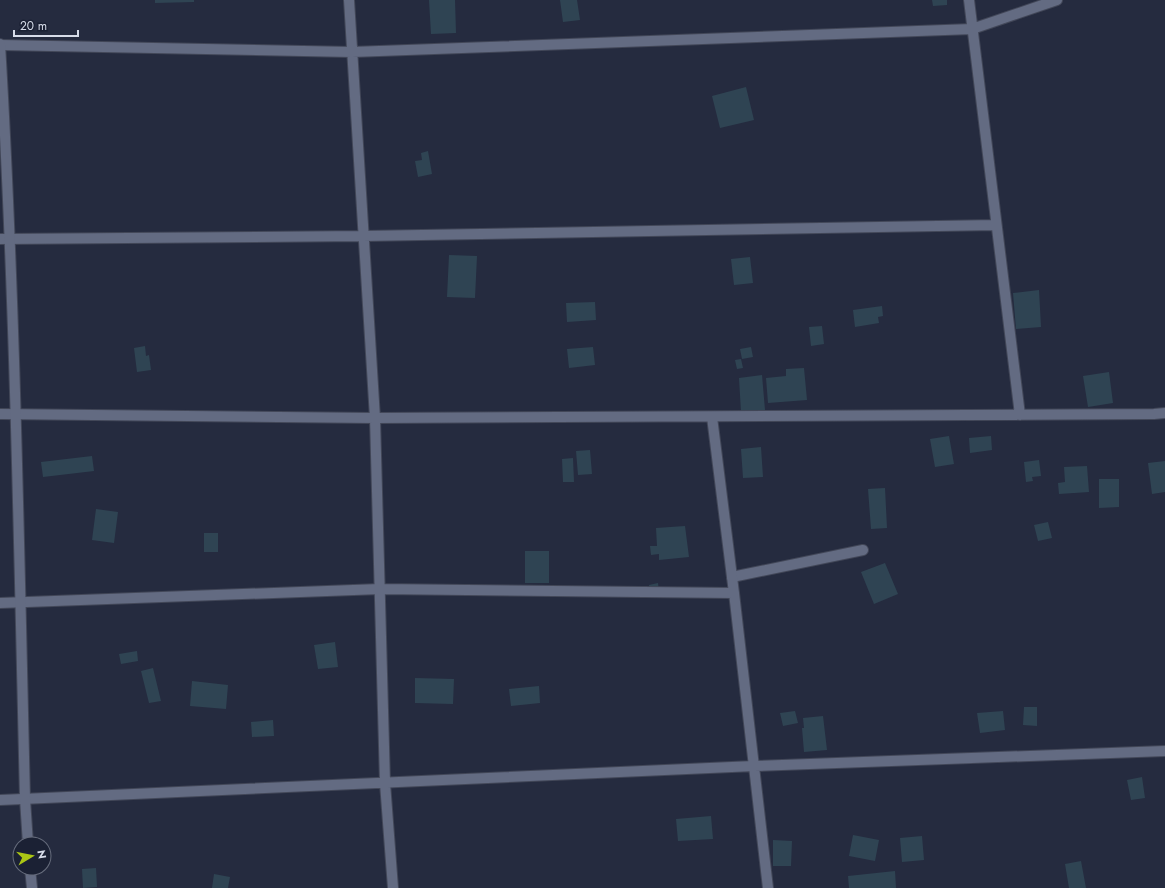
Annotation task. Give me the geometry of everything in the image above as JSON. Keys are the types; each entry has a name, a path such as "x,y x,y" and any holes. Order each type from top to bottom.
{"street":[{"path":"348,0 375,418 385,783 393,888"},
{"path":"968,0 1020,415"},
{"path":"27,836 25,799 16,414 5,239 0,45 352,52 972,29 1057,0"},
{"path":"5,239 363,236 996,225"},
{"path":"0,414 375,418 1165,413"},
{"path":"712,417 768,888"},
{"path":"732,577 863,550"},
{"path":"0,603 380,589 734,593"},
{"path":"0,800 754,766 1165,752"},
{"path":"31,876 32,888"}],"building":[{"path":"155,0 194,0 194,2 155,3"},
{"path":"429,0 455,0 456,33 431,34"},
{"path":"560,0 577,0 580,20 563,22"},
{"path":"932,0 947,0 947,5 933,6"},
{"path":"746,87 754,120 720,128 712,96"},
{"path":"428,151 432,174 418,177 415,161 422,160 421,153"},
{"path":"449,255 477,256 475,298 447,297"},
{"path":"750,257 753,283 734,285 731,259"},
{"path":"1039,290 1041,327 1016,329 1013,293"},
{"path":"595,302 596,320 567,322 566,303"},
{"path":"882,306 883,316 878,317 879,323 855,327 853,310"},
{"path":"822,326 824,344 811,346 809,327"},
{"path":"145,346 146,356 149,355 151,370 137,372 134,348"},
{"path":"593,347 595,365 569,368 567,349"},
{"path":"751,347 753,357 742,359 740,349"},
{"path":"741,359 743,368 737,369 735,360"},
{"path":"804,368 807,400 768,403 766,378 786,376 786,369"},
{"path":"1109,372 1113,403 1088,407 1083,376"},
{"path":"762,375 765,410 741,412 739,378"},
{"path":"949,436 954,464 935,467 930,439"},
{"path":"991,436 992,450 970,453 969,438"},
{"path":"761,447 763,477 743,478 741,449"},
{"path":"590,450 592,474 578,475 576,451"},
{"path":"92,456 94,471 43,477 41,462"},
{"path":"573,458 574,482 563,482 562,459"},
{"path":"1039,460 1041,476 1032,477 1033,481 1026,482 1024,462"},
{"path":"1165,461 1165,492 1152,494 1148,463"},
{"path":"1087,466 1089,492 1059,494 1058,483 1065,482 1064,467"},
{"path":"1099,479 1119,479 1119,507 1099,508"},
{"path":"885,488 887,528 871,529 868,489"},
{"path":"96,509 118,512 114,543 92,540"},
{"path":"1048,522 1052,538 1038,541 1034,525"},
{"path":"685,526 689,557 659,560 659,554 651,555 650,546 657,546 656,528"},
{"path":"204,533 218,533 218,552 204,552"},
{"path":"525,551 549,551 549,583 525,583"},
{"path":"885,563 898,594 874,604 861,572"},
{"path":"658,583 659,591 650,593 649,585"},
{"path":"335,642 338,667 318,669 314,645"},
{"path":"137,651 138,661 121,664 119,654"},
{"path":"153,668 161,701 149,703 141,671"},
{"path":"415,678 454,679 453,704 415,703"},
{"path":"192,681 228,685 226,709 190,706"},
{"path":"539,686 540,703 511,706 509,689"},
{"path":"1024,707 1037,707 1037,726 1023,725"},
{"path":"795,711 798,723 783,726 780,713"},
{"path":"1003,711 1005,730 980,733 977,713"},
{"path":"823,716 827,750 804,752 802,728 804,728 803,718"},
{"path":"273,720 274,736 252,737 251,722"},
{"path":"1142,777 1145,798 1131,800 1127,780"},
{"path":"711,816 713,839 678,841 676,819"},
{"path":"853,835 879,840 875,861 849,856"},
{"path":"922,836 924,860 902,862 900,838"},
{"path":"773,840 792,841 791,866 773,866"},
{"path":"1081,861 1086,888 1069,888 1065,864"},
{"path":"96,868 97,887 83,888 82,869"},
{"path":"895,871 896,888 849,888 848,876"},
{"path":"214,874 230,877 228,888 212,888"}]}
